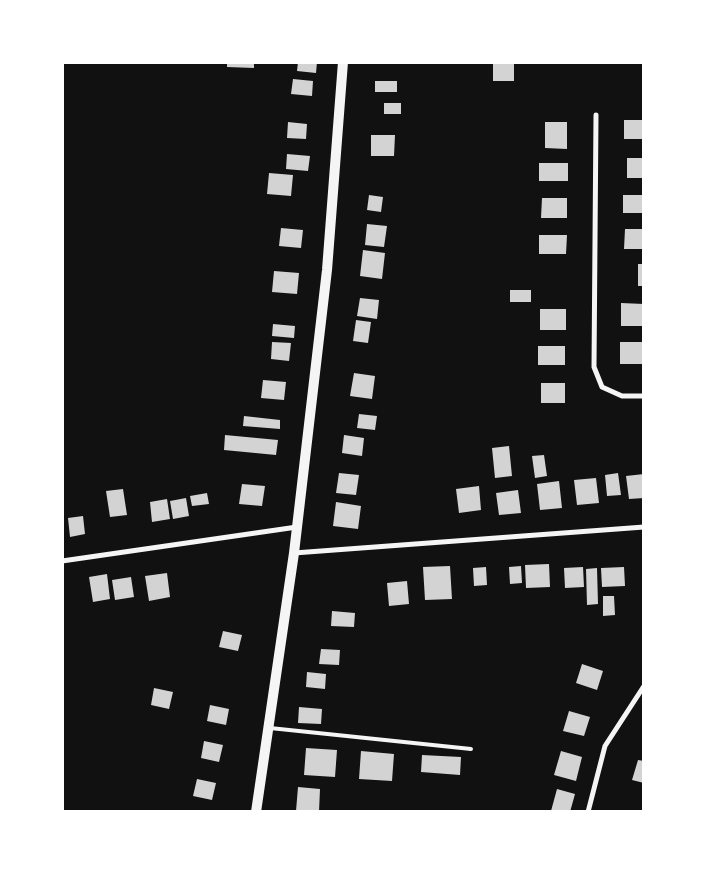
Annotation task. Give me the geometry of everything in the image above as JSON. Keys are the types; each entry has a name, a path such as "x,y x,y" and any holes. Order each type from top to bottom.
{"main road":[{"path":"256,812 294,553 327,270 343,62"}],"street":[{"path":"596,115 594,366 602,387 622,396 644,396"},
{"path":"62,562 297,527"},
{"path":"294,553 644,527"},
{"path":"588,812 605,746 644,686"}],"lane":[{"path":"268,728 471,749"}],"building":[{"path":"227,62 254,62 254,68 227,67"},
{"path":"298,62 317,62 316,73 297,71"},
{"path":"493,62 514,62 514,81 493,81"},
{"path":"293,79 313,81 312,96 291,94"},
{"path":"375,81 397,81 397,92 375,92"},
{"path":"384,103 401,103 401,114 384,114"},
{"path":"624,120 644,120 644,139 624,139"},
{"path":"288,122 307,124 306,139 287,138"},
{"path":"545,122 567,122 567,149 545,148"},
{"path":"371,135 395,135 394,156 371,156"},
{"path":"287,154 310,156 308,171 286,169"},
{"path":"627,158 644,158 644,178 627,178"},
{"path":"539,163 568,163 568,181 539,181"},
{"path":"269,173 293,175 291,196 267,194"},
{"path":"369,195 383,197 381,212 367,210"},
{"path":"623,195 644,195 644,213 623,213"},
{"path":"542,198 567,198 567,218 541,218"},
{"path":"367,224 387,226 384,247 365,245"},
{"path":"281,228 303,230 301,248 279,246"},
{"path":"625,229 644,229 644,249 624,249"},
{"path":"539,235 567,235 566,254 539,254"},
{"path":"363,250 385,253 382,279 360,276"},
{"path":"638,264 644,264 644,286 638,286"},
{"path":"274,271 299,273 297,294 272,292"},
{"path":"510,290 531,290 531,302 510,302"},
{"path":"360,298 379,300 377,319 357,316"},
{"path":"621,303 644,304 644,326 621,326"},
{"path":"540,309 566,309 566,330 540,330"},
{"path":"356,320 371,322 368,343 353,341"},
{"path":"273,324 295,326 294,338 272,336"},
{"path":"272,342 291,343 289,361 271,359"},
{"path":"620,342 644,342 644,364 620,364"},
{"path":"538,346 565,346 565,365 538,365"},
{"path":"354,373 375,376 372,399 350,396"},
{"path":"263,380 286,382 284,400 261,398"},
{"path":"541,383 565,383 565,403 541,403"},
{"path":"359,414 377,416 375,430 357,428"},
{"path":"244,416 280,420 280,429 243,426"},
{"path":"225,435 278,440 276,455 224,450"},
{"path":"344,435 364,438 362,456 342,453"},
{"path":"509,446 512,476 495,478 492,448"},
{"path":"544,455 547,476 535,478 532,456"},
{"path":"339,473 359,475 356,495 336,493"},
{"path":"618,473 621,495 607,496 605,475"},
{"path":"644,474 644,498 629,499 626,476"},
{"path":"596,478 599,503 577,505 574,480"},
{"path":"559,481 562,508 540,510 537,484"},
{"path":"242,484 265,486 262,506 239,504"},
{"path":"479,486 481,510 459,513 456,489"},
{"path":"123,489 127,515 110,517 106,491"},
{"path":"518,490 521,513 499,515 496,493"},
{"path":"207,493 209,504 192,506 190,496"},
{"path":"186,498 189,516 173,519 170,501"},
{"path":"167,499 170,519 152,522 150,502"},
{"path":"336,502 361,506 358,529 333,526"},
{"path":"83,516 85,534 70,537 68,518"},
{"path":"549,564 550,587 526,588 525,565"},
{"path":"450,566 452,599 425,600 423,567"},
{"path":"521,566 522,583 510,584 509,567"},
{"path":"486,567 487,585 474,586 473,568"},
{"path":"583,567 584,587 565,588 564,568"},
{"path":"624,567 625,586 602,587 601,568"},
{"path":"597,568 598,604 587,605 586,569"},
{"path":"167,573 170,597 149,601 145,576"},
{"path":"107,574 110,599 93,602 89,577"},
{"path":"131,577 134,597 115,600 112,580"},
{"path":"407,581 409,604 389,606 387,583"},
{"path":"603,596 614,596 615,615 603,616"},
{"path":"332,611 355,613 354,627 331,626"},
{"path":"223,631 242,635 238,651 219,647"},
{"path":"321,649 340,650 339,665 319,664"},
{"path":"582,664 603,671 597,690 576,683"},
{"path":"307,672 326,674 325,689 306,687"},
{"path":"154,688 173,692 169,709 151,705"},
{"path":"210,705 229,709 226,725 207,721"},
{"path":"299,707 322,709 321,724 298,723"},
{"path":"569,711 590,717 584,736 563,731"},
{"path":"204,741 223,745 219,762 201,758"},
{"path":"306,748 337,750 335,777 304,775"},
{"path":"361,751 394,754 392,781 359,779"},
{"path":"561,751 582,757 576,781 554,775"},
{"path":"422,755 461,757 460,775 421,772"},
{"path":"638,760 644,761 644,783 632,780"},
{"path":"197,779 216,783 212,800 193,796"},
{"path":"298,787 320,789 319,812 296,811"},
{"path":"557,789 575,794 570,812 551,811"}]}
